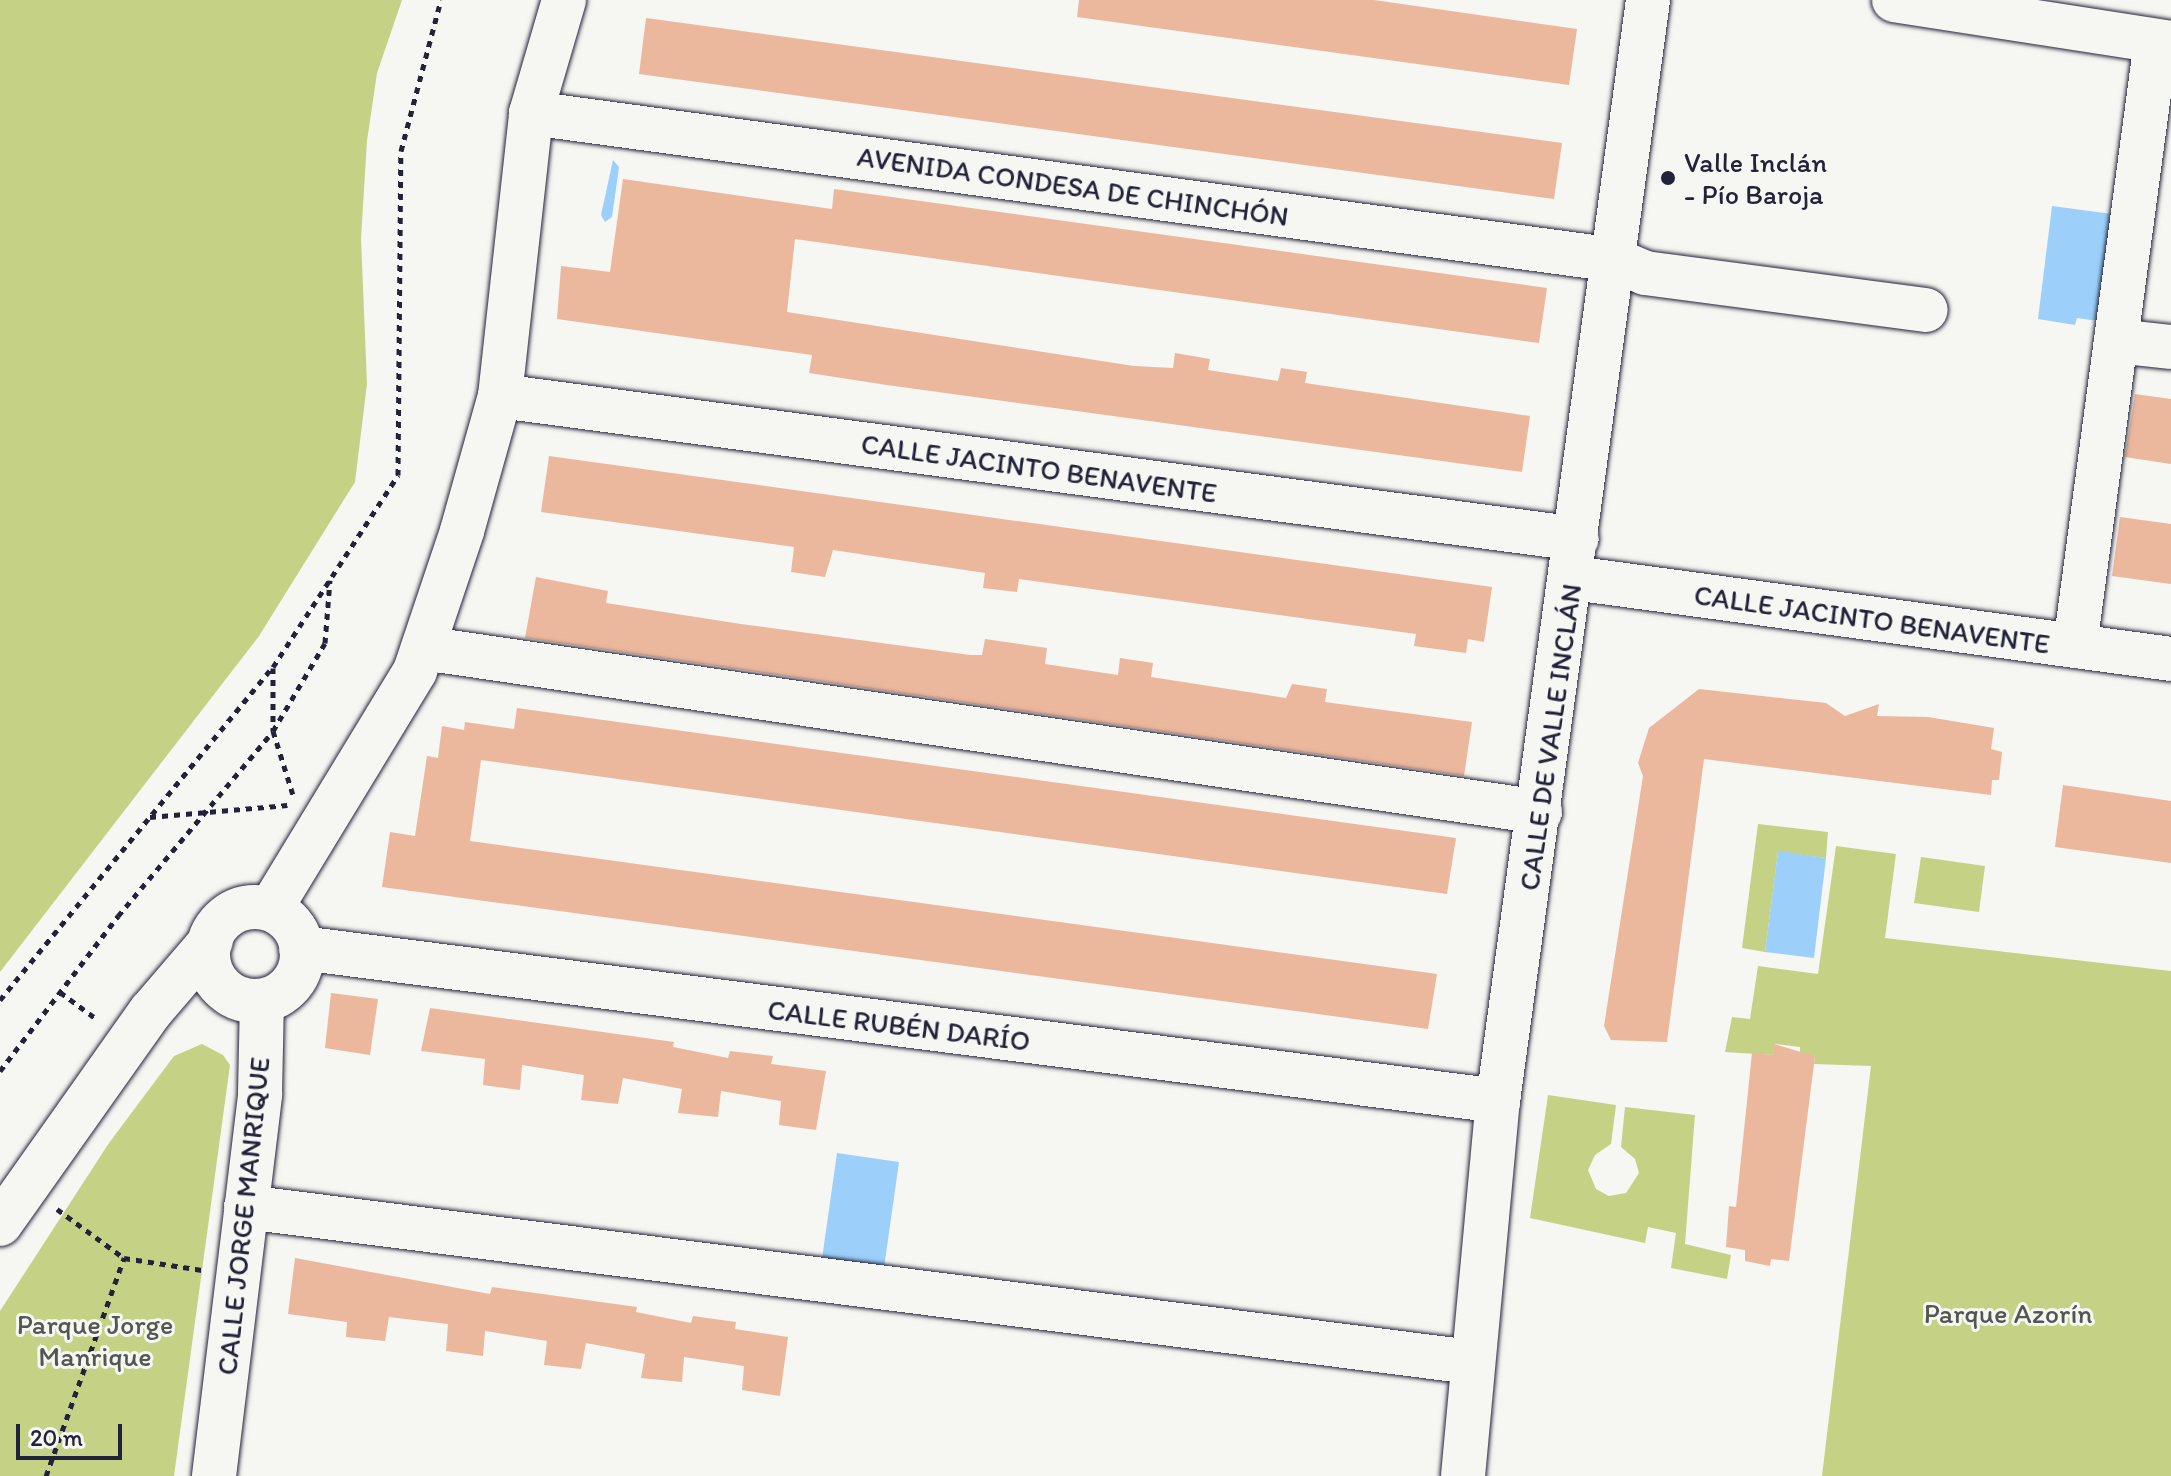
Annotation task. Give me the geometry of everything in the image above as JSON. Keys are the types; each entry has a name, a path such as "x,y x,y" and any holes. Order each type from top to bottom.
{"street":[{"path":"271,908 415,671 423,648 500,396 531,113 564,0"},
{"name":"CALLE DE VALLE INCLÁN","path":"1463,1476 1498,1101 1575,559 1648,0"},
{"path":"1894,0 2163,42 2116,341 2075,646"},
{"name":"AVENIDA CONDESA DE CHINCHÓN","path":"531,113 1615,260 1645,273 1926,310"},
{"path":"2116,341 2171,347"},
{"name":"CALLE JACINTO BENAVENTE","path":"500,396 1575,559 2075,646 2171,659"},
{"path":"423,648 1540,812"},
{"path":"0,1224 151,1011 211,941 226,914 244,906 271,908 290,923 301,948 297,979 243,997 151,1011"},
{"path":"211,941 211,960 243,997"},
{"name":"CALLE RUBÉN DARÍO","path":"301,948 1498,1101"},
{"name":"CALLE JORGE MANRIQUE","path":"214,1476 260,1094 243,997"},
{"path":"246,1207 1472,1362"}],"path":[{"path":"0,1000 273,667 398,475 401,151 441,0"},
{"path":"0,1071 118,916 209,812 273,731 325,643 330,579"},
{"path":"149,818 296,804 273,731 273,667"},
{"path":"27,1187 124,1258 238,1275"},
{"path":"46,1476 124,1258"}],"green space":[{"path":"0,0 402,0 377,73 367,141 361,238 367,384 355,482 259,636 0,972"},
{"path":"1758,824 1828,832 1826,858 1778,852 1765,952 1742,948"},
{"name":"Parque Azorín","path":"1836,846 1896,854 1885,938 2171,971 2171,1476 1822,1476 1871,1066 1814,1064 1815,1056 1800,1054 1800,1047 1775,1044 1773,1055 1725,1052 1732,1017 1750,1019 1758,966 1818,974"},
{"path":"1921,857 1985,866 1979,912 1914,903"},
{"name":"Parque Jorge Manrique","path":"202,1044 223,1055 230,1065 174,1476 0,1476 0,1311 109,1143 174,1056"},
{"path":"1548,1095 1616,1105 1611,1144 1595,1155 1588,1170 1596,1189 1609,1196 1626,1193 1639,1173 1635,1159 1621,1147 1625,1107 1695,1115 1685,1244 1731,1255 1727,1279 1671,1268 1676,1233 1648,1227 1645,1243 1530,1218"}],"water":[{"path":"613,160 619,167 612,217 605,222 601,215"},
{"path":"2052,206 2112,214 2098,321 2077,318 2075,325 2038,319"},
{"path":"1778,851 1826,858 1814,958 1765,952"},
{"path":"837,1153 899,1162 882,1282 820,1273"}],"building":[{"path":"1079,0 1374,0 1577,29 1569,85 1077,17"},
{"path":"646,18 1562,143 1554,199 639,74"},
{"path":"623,179 832,209 834,189 1547,288 1539,343 795,239 787,312 1134,366 1173,368 1175,353 1210,359 1208,370 1278,381 1281,368 1307,372 1305,383 1530,416 1522,472 809,373 812,355 557,319 561,266 610,272"},
{"path":"2135,394 2171,399 2171,464 2125,457"},
{"path":"549,456 1492,587 1484,642 1468,639 1466,653 1414,646 1416,634 1019,579 1017,592 983,588 985,573 833,550 825,577 791,572 794,547 541,512"},
{"path":"2120,517 2171,524 2171,584 2112,576"},
{"path":"536,577 608,591 606,603 741,624 970,655 982,655 985,639 1047,648 1045,664 1118,675 1120,658 1153,663 1151,677 1286,698 1292,684 1327,689 1325,702 1472,722 1464,776 525,638"},
{"path":"1699,689 1826,703 1845,716 1879,704 1877,716 1928,717 1994,728 1991,749 2002,752 1999,780 1992,780 1991,795 1704,759 1667,1042 1611,1040 1604,1026 1643,776 1638,763 1649,728"},
{"path":"517,708 1456,838 1447,894 481,760 470,841 1437,974 1428,1029 382,887 390,832 415,836 427,756 438,758 442,726 464,730 465,722 514,729"},
{"path":"2063,785 2171,801 2171,863 2055,847"},
{"path":"331,993 378,999 370,1055 325,1048"},
{"path":"430,1008 674,1042 673,1047 728,1058 730,1051 773,1056 771,1064 826,1071 816,1130 779,1125 781,1101 721,1091 718,1117 678,1113 682,1089 623,1078 618,1104 581,1100 584,1075 522,1065 520,1090 483,1085 485,1059 421,1051"},
{"path":"1774,1044 1815,1056 1789,1261 1771,1259 1770,1266 1745,1261 1745,1250 1726,1247 1729,1206 1736,1207 1752,1053 1773,1055"},
{"path":"295,1258 490,1294 492,1287 637,1307 636,1312 691,1323 693,1316 736,1322 735,1329 788,1337 780,1396 742,1390 744,1366 684,1357 682,1382 641,1378 645,1354 586,1343 581,1369 544,1365 547,1341 485,1331 483,1356 446,1351 448,1324 389,1317 385,1341 346,1337 347,1322 288,1314"}],"place":[{"name":"Valle Inclán - Pío Baroja","path":"1668,178"}]}
